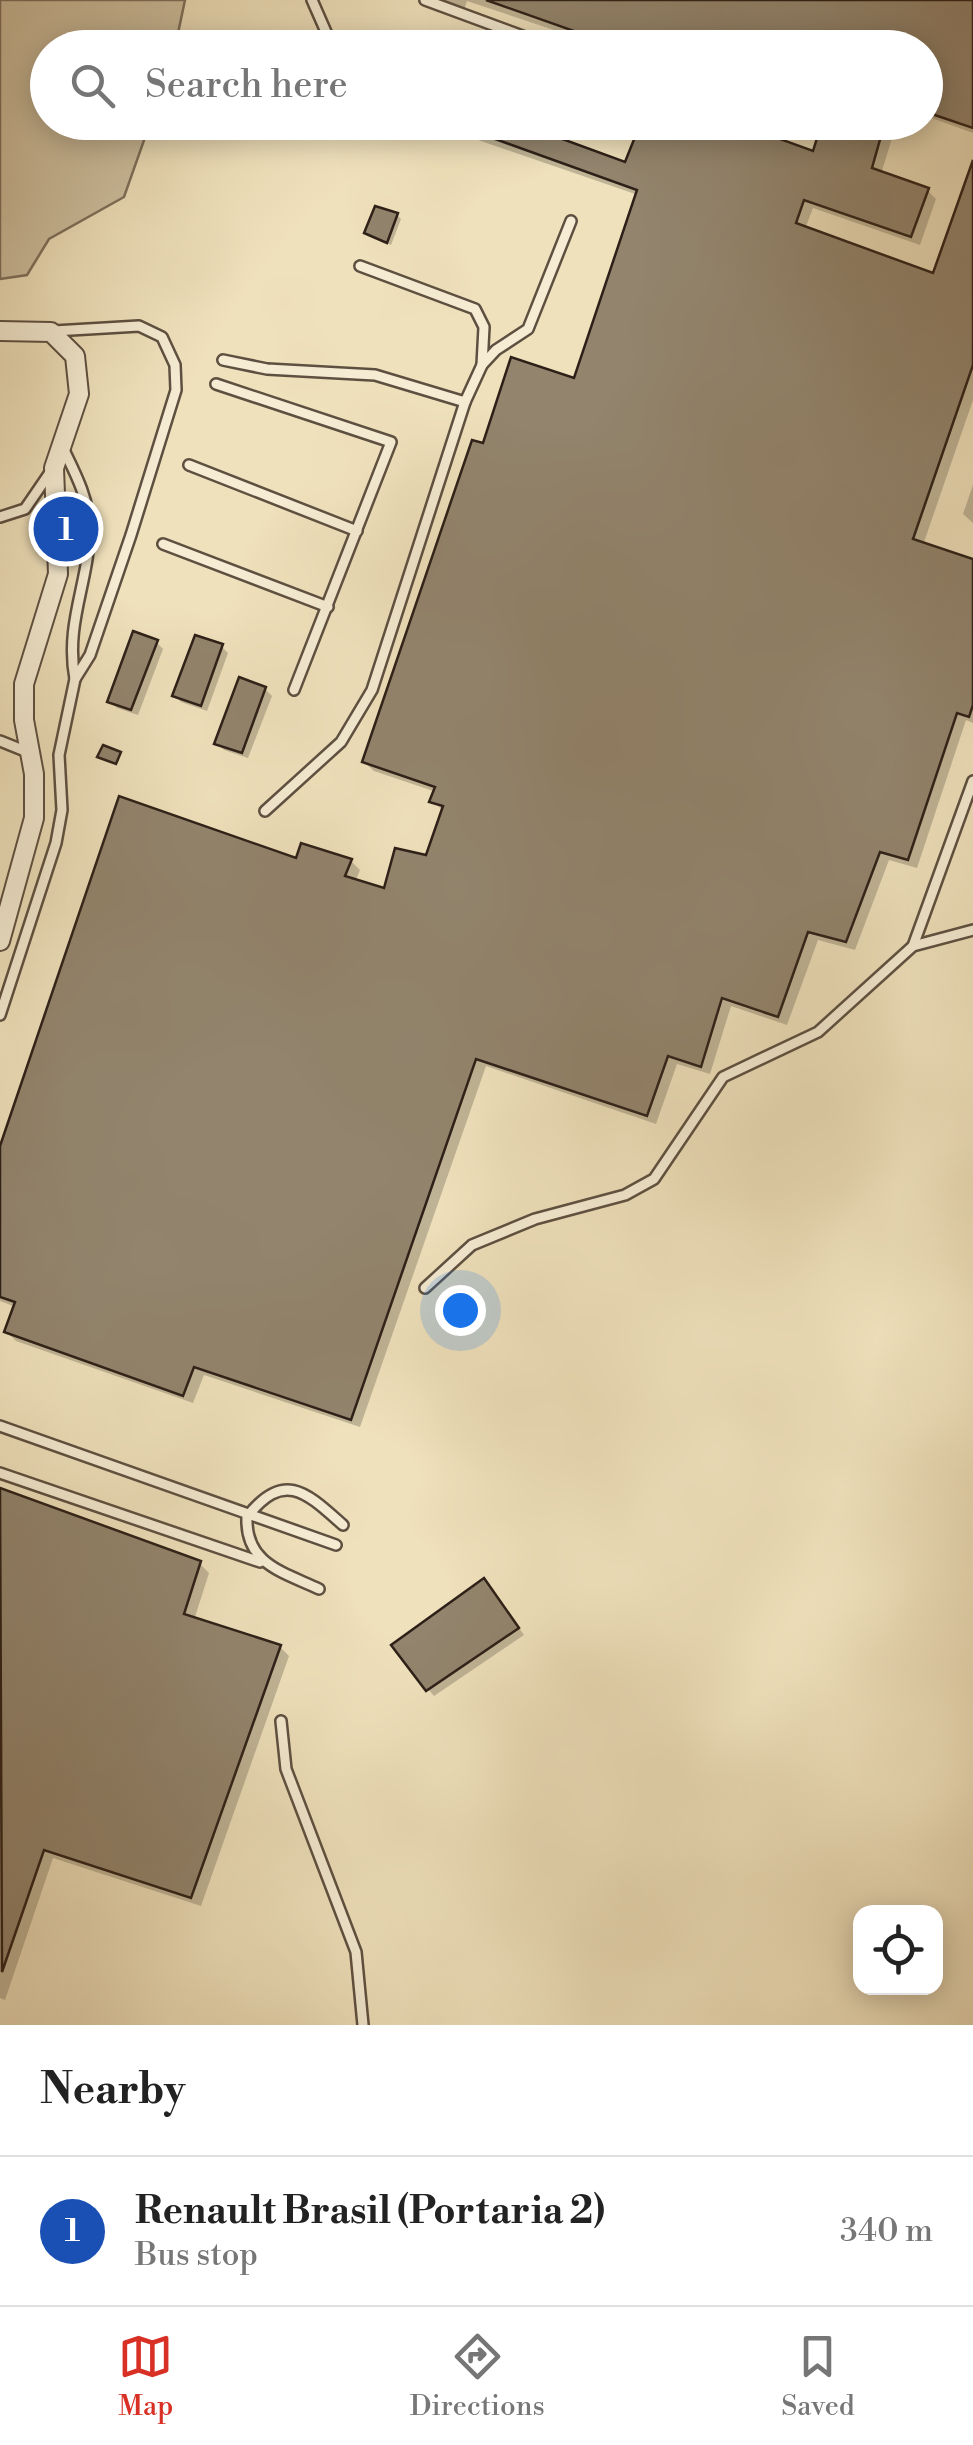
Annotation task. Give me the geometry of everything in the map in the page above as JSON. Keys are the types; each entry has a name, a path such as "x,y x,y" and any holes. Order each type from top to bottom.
{"street":[{"path":"0,331 51,332 75,356 80,375 79,394 54,468 60,560 28,666 22,702 32,753 34,818 0,941"}],"lane":[{"path":"312,0 325,30"},
{"path":"426,0 507,30"},
{"path":"265,811 341,742 372,690 465,402 482,365 496,350 528,329 571,221"},
{"path":"360,266 476,309 484,327 482,365"},
{"path":"0,1016 56,842 62,810 59,754 76,679 90,655 176,390 175,365 162,337 139,326 51,332"},
{"path":"224,360 266,369 375,374 465,402"},
{"path":"216,384 391,442 294,690"},
{"path":"62,446 80,483 90,527 69,647 76,679"},
{"path":"189,465 357,531"},
{"path":"0,517 25,509 54,468"},
{"path":"163,544 328,607"},
{"path":"0,742 32,753"},
{"path":"913,946 973,781"},
{"path":"425,1288 472,1244 535,1219 625,1195 654,1178 723,1077 818,1032 913,946 961,931 973,932"},
{"path":"0,1426 336,1545"},
{"path":"0,1473 260,1562 319,1590"},
{"path":"247,1516 276,1490 297,1490 343,1525"},
{"path":"247,1516 250,1544 260,1562"},
{"path":"153,1540 158,1527"},
{"path":"281,1721 286,1770 356,1952 363,2025"}],"shaded area":[{"path":"0,0 185,0 179,30 30,30 30,140 144,140 124,197 49,239 27,275 0,279"}],"building":[{"path":"486,0 973,0 973,128 943,118 943,30 571,30"},
{"path":"498,140 565,140 625,162 634,140 783,140 813,151 816,140 880,140 872,168 929,188 911,237 804,200 796,223 933,273 973,160 973,365 913,539 973,559 973,705 969,717 957,713 908,860 880,852 846,942 808,932 778,1017 722,998 701,1067 668,1056 647,1116 476,1059 351,1420 194,1367 183,1396 4,1332 15,1302 0,1297 0,1146 119,796 296,858 301,843 352,859 345,876 384,888 395,848 426,855 443,806 429,802 435,787 362,762 472,440 483,443 511,357 574,378 637,190"},
{"path":"375,206 398,213 387,243 364,233"},
{"path":"133,631 158,640 131,710 107,702"},
{"path":"195,635 223,644 201,706 172,696"},
{"path":"239,677 266,687 242,753 214,744"},
{"path":"103,745 121,752 116,764 97,757"},
{"path":"0,1488 201,1561 184,1614 281,1645 191,1898 44,1850 2,1972"},
{"path":"484,1578 519,1628 426,1691 391,1645"}],"place":[{"name":"Renault Brasil (Portaria 2)","path":"66,529"}]}
